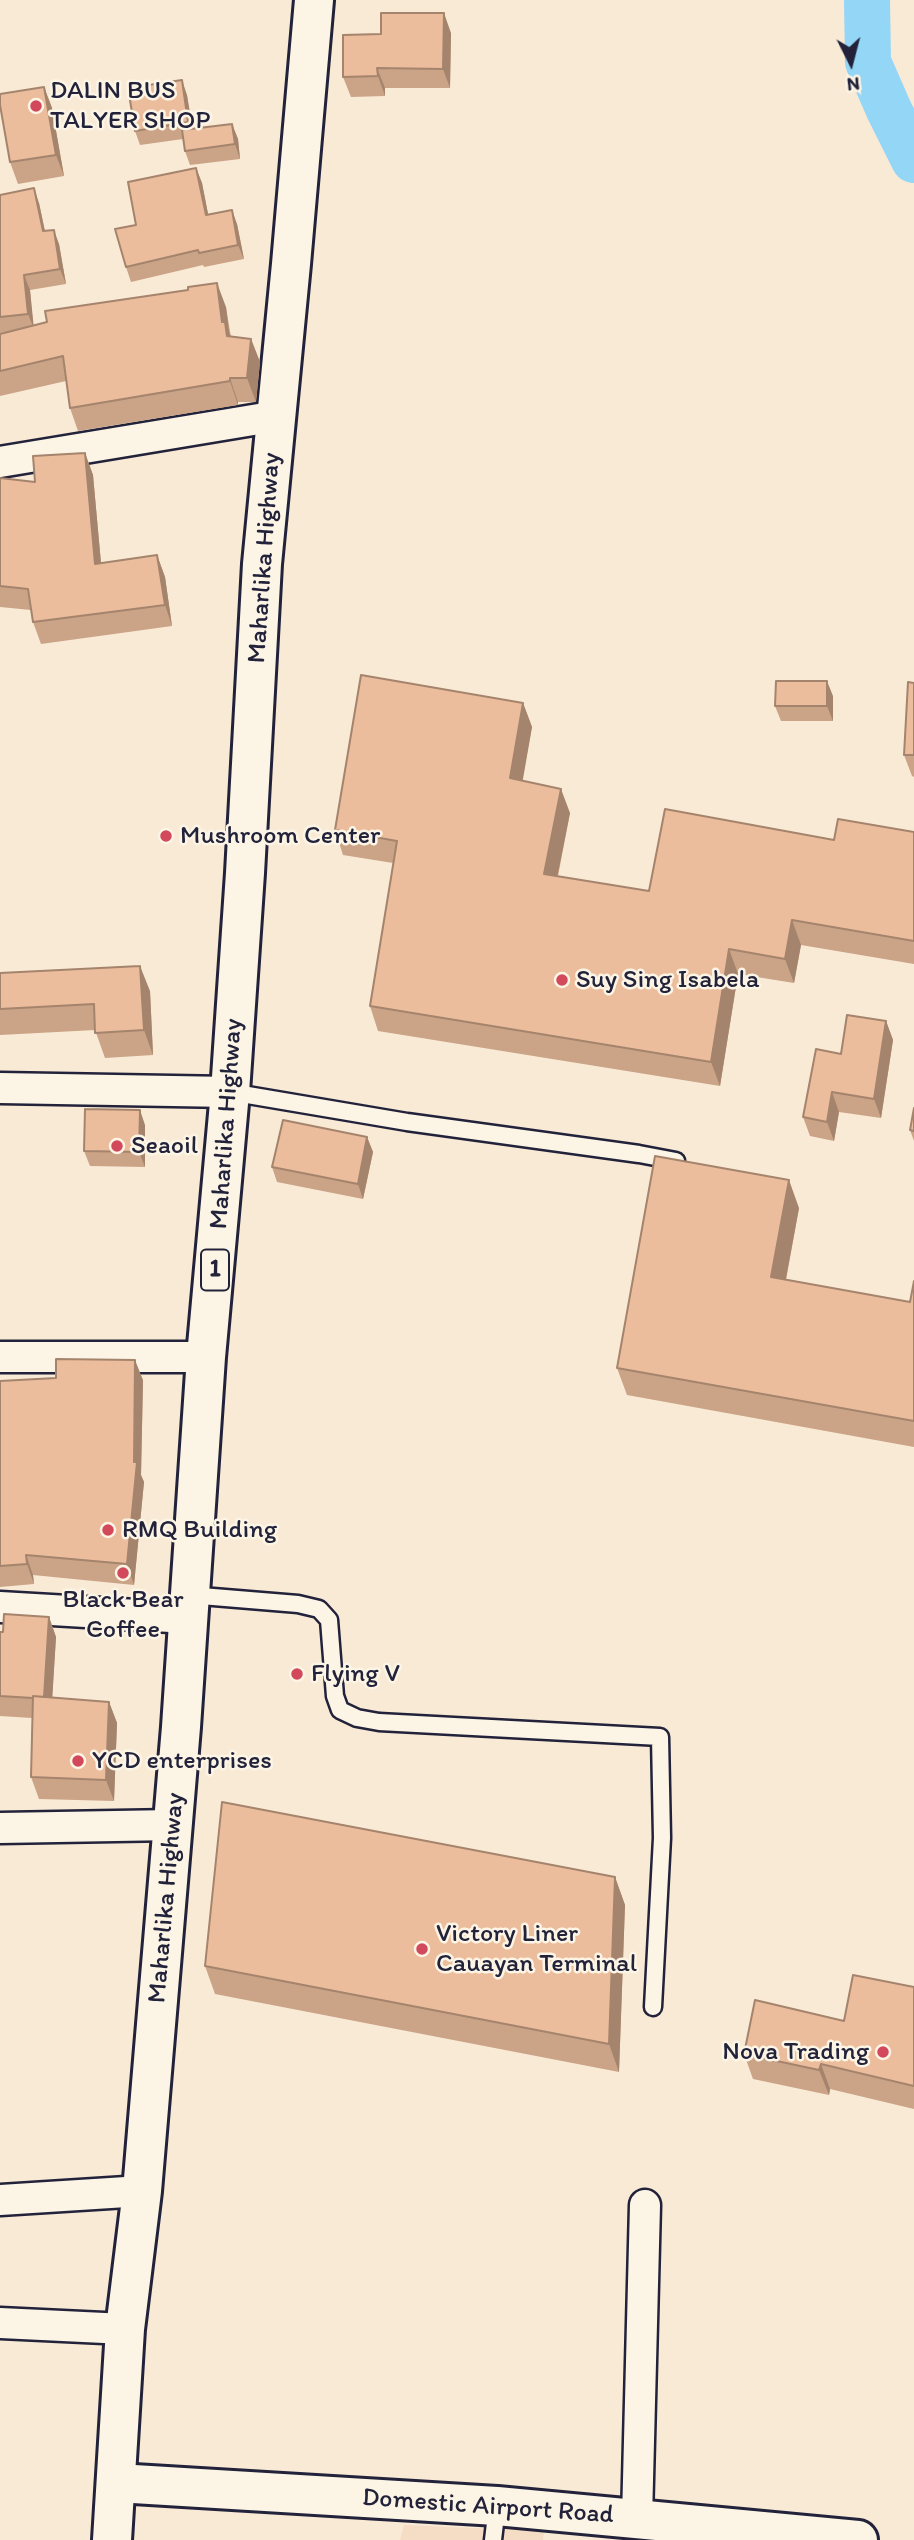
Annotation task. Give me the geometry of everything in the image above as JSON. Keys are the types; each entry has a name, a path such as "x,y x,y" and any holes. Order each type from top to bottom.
{"main road":[{"name":"Maharlika Highway","path":"112,2540 125,2329 142,2191 173,1825 205,1357 230,1092 262,564 314,0"},
{"name":"Domestic Airport Road","path":"117,2483 495,2523 637,2519 858,2540"}],"street":[{"path":"0,462 277,416"},
{"path":"0,1088 230,1092"},
{"path":"0,1357 205,1357"},
{"path":"0,1607 189,1607"},
{"path":"0,1828 173,1825"},
{"path":"0,2200 142,2191"},
{"path":"637,2519 645,2205"},
{"path":"0,2323 125,2329"}],"lane":[{"path":"230,1092 407,1122 639,1154 691,1164"},
{"path":"189,1607 298,1604 319,1609 328,1620 335,1696 340,1710 357,1718 379,1722 660,1737 662,1838 653,2007"}],"shaded area":[{"path":"404,2525 544,2531 543,2540 400,2540"}],"building":[{"path":"381,13 444,13 443,69 377,68 378,76 343,77 343,35 381,34"},
{"path":"182,80 188,122 135,131 128,88"},
{"path":"44,87 56,155 10,162 0,94"},
{"path":"232,124 235,144 185,151 182,130"},
{"path":"196,168 206,215 232,210 238,245 199,253 198,250 126,267 115,229 136,225 128,182"},
{"path":"34,188 43,231 54,230 60,269 24,275 28,314 0,317 0,195"},
{"path":"217,283 222,322 225,322 227,336 251,339 247,378 230,378 230,381 70,408 63,356 0,371 0,334 47,322 45,311 188,290 188,287"},
{"path":"85,453 95,564 157,555 165,605 33,622 28,589 0,586 0,478 35,482 33,456"},
{"path":"361,675 523,703 510,778 561,789 544,874 649,891 665,809 834,840 838,819 914,832 914,941 792,920 785,959 729,949 711,1062 370,1006 397,841 335,830"},
{"path":"776,681 827,681 827,706 775,706"},
{"path":"908,682 914,683 914,755 904,755"},
{"path":"140,966 144,1030 95,1033 94,1004 0,1009 0,973"},
{"path":"847,1015 886,1021 874,1099 832,1092 827,1122 803,1117 816,1049 841,1054"},
{"path":"914,1108 914,1131 910,1130"},
{"path":"85,1109 140,1110 139,1152 84,1151"},
{"path":"283,1120 367,1137 358,1184 272,1167"},
{"path":"655,1156 789,1180 771,1277 910,1302 914,1281 914,1421 617,1368"},
{"path":"56,1359 135,1360 134,1462 137,1462 127,1564 26,1555 27,1564 0,1566 0,1381 56,1378"},
{"path":"4,1614 49,1617 44,1697 0,1696 0,1632 3,1632"},
{"name":"YCD enterprises","path":"33,1696 109,1702 106,1780 31,1777"},
{"name":"Victory Liner Cauayan Terminal","path":"222,1802 615,1877 609,2044 205,1966"},
{"path":"853,1975 914,1987 914,2086 821,2064 819,2070 744,2054 755,2000 844,2021"}],"waterway":[{"path":"867,0 868,62 914,160"}],"place":[{"name":"DALIN BUS TALYER SHOP","path":"36,106"},
{"name":"Mushroom Center","path":"166,836"},
{"name":"Suy Sing Isabela","path":"562,980"},
{"name":"Seaoil","path":"117,1146"},
{"name":"RMQ Building","path":"108,1530"},
{"name":"Black Bear Coffee","path":"123,1573"},
{"name":"Flying V","path":"297,1674"},
{"name":"YCD enterprises","path":"78,1761"},
{"name":"Victory Liner Cauayan Terminal","path":"422,1949"},
{"name":"Nova Trading","path":"883,2052"}]}
